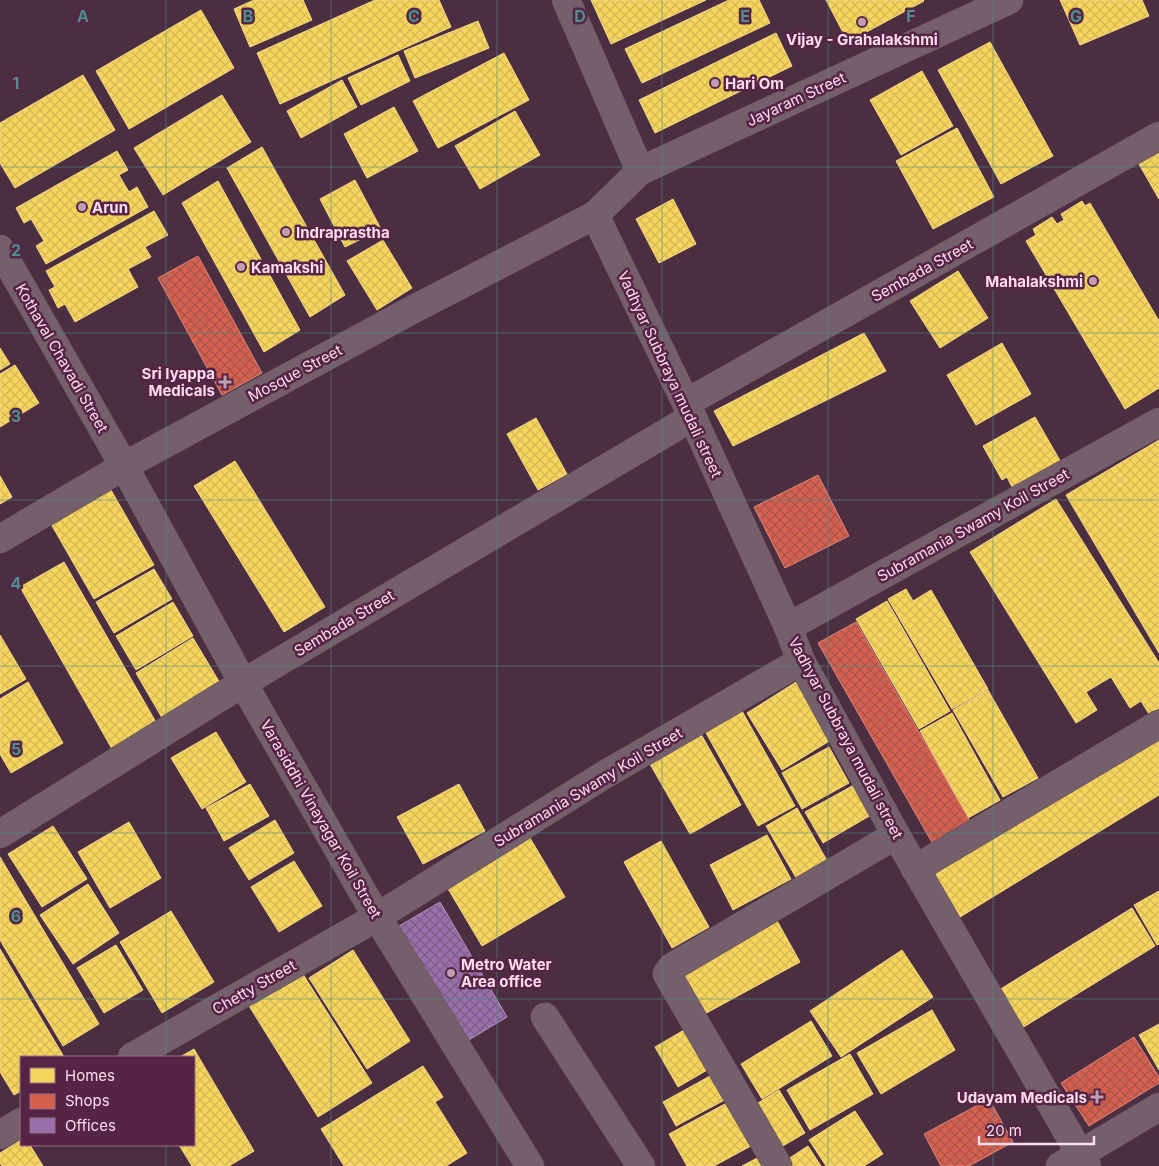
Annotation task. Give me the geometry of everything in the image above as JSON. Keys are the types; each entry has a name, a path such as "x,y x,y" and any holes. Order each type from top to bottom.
{"street":[{"path":"566,0 640,171"},
{"name":"Jayaram Street","path":"595,214 640,171 1010,0"},
{"name":"Sembada Street","path":"0,834 688,410 1159,136"},
{"name":"Vadhyar Subbraya mudali street","path":"595,214 688,410 788,628 801,661 1076,1162"},
{"name":"Mosque Street","path":"0,539 124,466 412,310 595,214"},
{"name":"Kothaval Chavadi Street","path":"0,249 124,466"},
{"name":"Subramania Swamy Koil Street","path":"788,628 1159,422"},
{"name":"Varasiddhi Vinayagar Koil Street","path":"124,466 243,683 377,917 530,1166"},
{"name":"Subramania Swamy Koil Street","path":"377,917 604,774 801,661"},
{"path":"916,869 1159,724"},
{"path":"778,1166 667,974 672,967 896,835"},
{"name":"Chetty Street","path":"134,1056 377,917"},
{"path":"545,1017 641,1166"},
{"path":"1076,1162 1159,1107"},
{"path":"0,1135 20,1123"}],"building: Homes":[{"path":"254,0 303,0 312,20 250,47 234,9"},
{"path":"375,0 439,0 451,27 280,104 257,53"},
{"path":"591,0 706,0 611,44"},
{"path":"729,0 759,0 770,23 642,83 625,49"},
{"name":"Vijay - Grahalakshmi","path":"826,0 923,0 924,1 848,42"},
{"path":"1060,0 1142,0 1149,16 1080,45"},
{"path":"201,10 234,68 129,129 96,71"},
{"path":"478,21 489,48 415,78 404,51"},
{"name":"Hari Om","path":"776,33 792,66 655,133 639,100"},
{"path":"990,42 1053,156 1001,184 938,70"},
{"path":"504,53 529,100 438,148 413,101"},
{"path":"398,55 410,81 361,105 348,78"},
{"path":"922,71 953,126 901,155 870,100"},
{"path":"83,75 115,130 15,188 0,163 0,123"},
{"path":"342,80 357,107 301,138 287,111"},
{"path":"222,95 251,142 163,195 134,148"},
{"path":"394,107 418,151 367,178 344,134"},
{"path":"515,111 540,155 480,189 455,146"},
{"path":"957,128 994,197 933,229 896,161"},
{"path":"1159,146 1159,199 1136,159"},
{"name":"Indraprastha","path":"262,147 345,295 310,317 227,168"},
{"name":"Arun","path":"117,151 128,170 119,175 129,192 137,187 148,207 46,264 36,246 44,241 31,219 24,223 16,208"},
{"path":"355,180 381,229 345,247 320,199"},
{"name":"Kamakshi","path":"218,181 300,330 264,352 182,203"},
{"path":"673,199 696,244 659,263 636,219"},
{"name":"Mahalakshmi","path":"1082,201 1085,206 1090,203 1159,321 1159,388 1125,409 1026,241 1036,235 1033,229 1052,217 1057,224 1064,220 1061,214"},
{"path":"154,211 168,235 145,247 151,257 128,269 138,287 75,322 65,304 58,308 49,290 55,287 46,271"},
{"path":"383,240 412,288 377,310 347,261"},
{"path":"958,271 988,318 940,348 910,301"},
{"path":"864,333 886,371 733,446 714,411"},
{"path":"1002,343 1031,394 976,425 947,375"},
{"path":"0,348 10,364 0,370"},
{"path":"15,365 39,403 0,427 0,374"},
{"path":"1035,417 1062,464 1014,491 1007,477 1002,480 983,446"},
{"path":"536,418 567,474 538,490 507,434"},
{"path":"1159,440 1159,653 1066,495"},
{"path":"235,461 325,607 284,632 194,486"},
{"path":"0,476 12,497 0,504"},
{"path":"111,490 154,565 94,599 51,524"},
{"path":"1056,499 1159,663 1159,708 1149,714 1141,701 1130,708 1111,677 1086,692 1097,710 1076,723 970,552"},
{"path":"64,562 157,724 112,749 20,587"},
{"path":"154,569 172,599 114,633 96,602"},
{"path":"906,589 913,601 931,590 988,689 952,709 888,599"},
{"path":"887,601 950,711 919,729 856,619"},
{"path":"173,602 193,636 136,670 116,636"},
{"path":"0,635 26,679 0,694"},
{"path":"193,638 223,688 165,723 136,673"},
{"path":"28,682 63,743 11,773 0,754 0,699"},
{"path":"796,682 831,740 782,770 747,713"},
{"path":"988,690 1038,778 1003,797 953,710"},
{"path":"742,711 795,806 758,826 705,731"},
{"path":"952,713 1000,800 968,818 920,731"},
{"path":"697,727 741,805 690,834 646,757"},
{"path":"1159,729 1159,795 960,917 930,869"},
{"path":"216,732 246,782 202,809 171,758"},
{"path":"829,747 849,783 802,809 782,773"},
{"path":"250,784 269,816 224,841 206,808"},
{"path":"459,784 485,831 423,864 397,817"},
{"path":"854,785 871,815 823,843 805,812"},
{"path":"797,808 829,864 798,881 766,826"},
{"path":"275,820 294,853 249,880 229,848"},
{"path":"129,822 161,878 110,908 78,852"},
{"path":"53,826 87,879 42,907 8,854"},
{"path":"767,835 791,879 733,910 710,865"},
{"path":"530,838 565,897 482,946 447,887"},
{"path":"661,841 709,927 672,948 624,862"},
{"path":"0,857 99,1024 63,1046 0,940"},
{"path":"294,861 322,906 279,932 251,887"},
{"path":"88,884 119,933 73,964 40,915"},
{"path":"1159,891 1159,944 1157,945 1134,905"},
{"path":"1132,908 1155,946 1022,1028 999,990"},
{"path":"171,911 214,982 162,1013 120,942"},
{"path":"775,917 800,962 701,1016 676,972"},
{"path":"116,945 143,990 104,1013 77,968"},
{"path":"0,949 63,1056 20,1056 20,1092 14,1095 0,1072"},
{"path":"353,950 410,1041 367,1069 309,978"},
{"path":"902,950 933,997 841,1057 810,1011"},
{"path":"299,968 372,1083 318,1117 246,1001"},
{"path":"932,1010 955,1050 881,1094 857,1053"},
{"path":"811,1021 832,1056 762,1099 741,1064"},
{"path":"1159,1024 1159,1070 1139,1035"},
{"path":"691,1026 714,1066 678,1087 655,1047"},
{"path":"194,1049 254,1151 229,1166 192,1166 180,1146 195,1146 195,1056 182,1056"},
{"path":"850,1054 873,1094 810,1130 787,1090"},
{"path":"423,1066 443,1097 435,1102 467,1153 446,1166 344,1166 321,1129"},
{"path":"719,1071 732,1096 676,1126 663,1102"},
{"path":"779,1090 805,1133 776,1150 750,1108"},
{"path":"736,1098 760,1141 714,1166 687,1166 669,1134"},
{"path":"855,1111 883,1154 864,1166 826,1166 809,1140"},
{"path":"20,1141 20,1146 31,1146 43,1166 2,1166 0,1163 0,1153"},
{"path":"808,1146 821,1166 779,1165"},
{"path":"759,1157 764,1166 742,1166"}],"building: Shops":[{"path":"198,256 262,373 222,395 158,278"},
{"path":"818,475 849,536 785,568 754,507"},
{"path":"856,622 972,825 934,846 818,643"},
{"path":"1134,1037 1159,1077 1159,1083 1089,1126 1061,1083"},
{"path":"989,1099 1013,1142 969,1166 941,1166 924,1134"}],"building: Offices":[{"name":"Metro Water Area office","path":"440,902 507,1017 462,1044 394,929"}],"place":[{"name":"Vijay - Grahalakshmi","path":"862,22"},
{"name":"Hari Om","path":"715,83"},
{"name":"Arun","path":"82,207"},
{"name":"Indraprastha","path":"286,232"},
{"name":"Kamakshi","path":"241,267"},
{"name":"Mahalakshmi","path":"1093,281"},
{"name":"Sri Iyappa Medicals","path":"225,382"},
{"name":"Metro Water Area office","path":"451,973"},
{"name":"Udayam Medicals","path":"1097,1097"}]}
